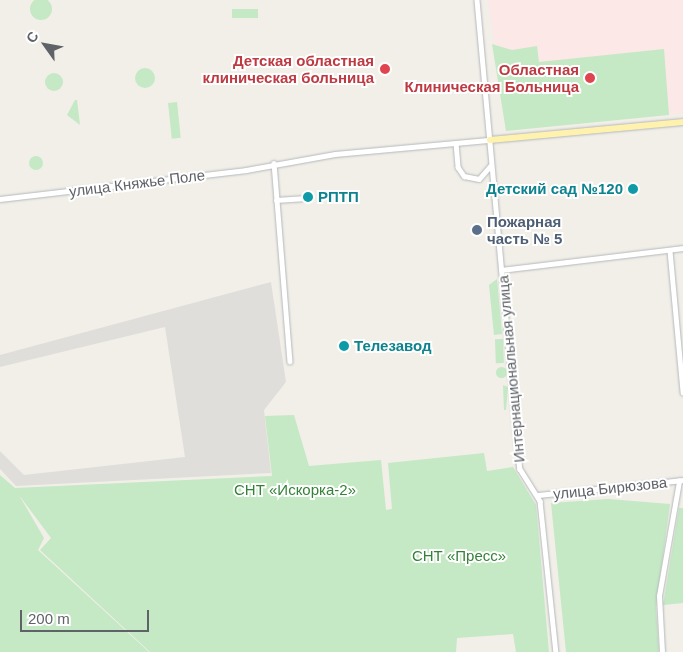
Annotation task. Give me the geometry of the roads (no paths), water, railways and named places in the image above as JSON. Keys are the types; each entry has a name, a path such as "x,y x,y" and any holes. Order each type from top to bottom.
{"main road":[{"path":"490,140 683,122"}],"street":[{"path":"290,361 274,163 490,140 477,0"},
{"name":"Интернациональная улица","path":"490,140 520,469 538,495 556,652"},
{"path":"456,143 461,173 471,179 483,177 494,184"},
{"name":"улица Княжье Поле","path":"0,199 246,170 274,163"},
{"path":"483,177 492,164"},
{"path":"276,200 302,198"},
{"path":"501,270 683,248"},
{"path":"670,251 683,392"},
{"path":"662,652 659,596 681,481"},
{"name":"улица Бирюзова","path":"538,495 681,481"}],"place":[{"name":"Детская областная клиническая больница","path":"385,69"},
{"name":"Областная Клиническая Больница","path":"590,78"},
{"name":"Детский сад №120","path":"633,189"},
{"name":"РПТП","path":"308,197"},
{"name":"Пожарная часть № 5","path":"477,230"},
{"name":"Телезавод","path":"344,346"}],"park label":[{"name":"СНТ «Искорка-2»","path":"295,490"},
{"name":"СНТ «Пресс»","path":"459,556"}]}
